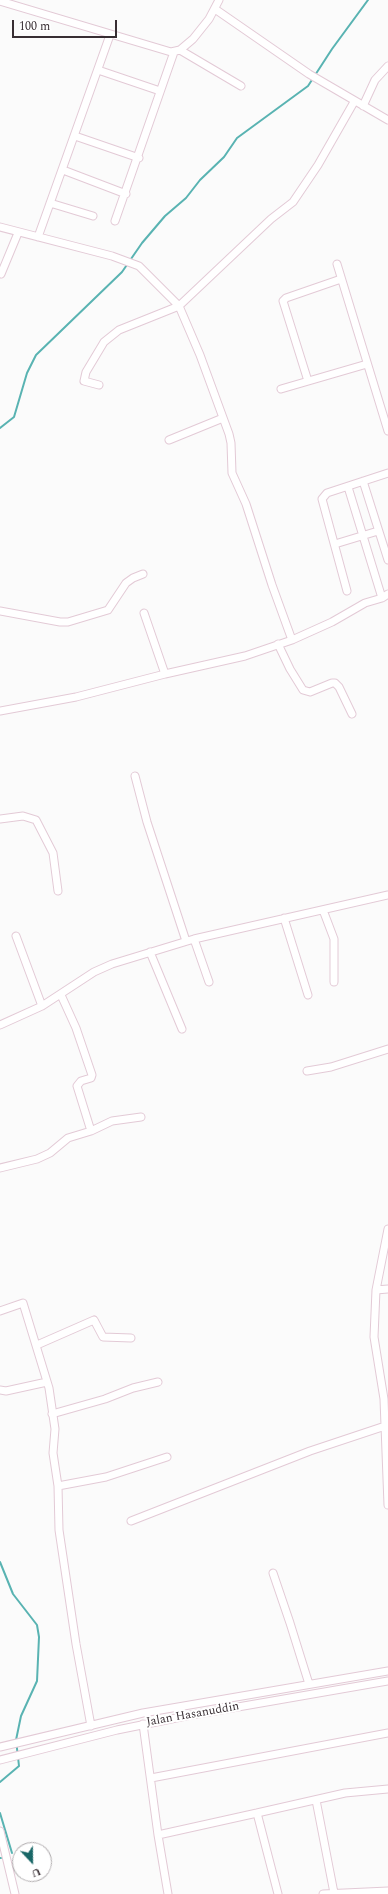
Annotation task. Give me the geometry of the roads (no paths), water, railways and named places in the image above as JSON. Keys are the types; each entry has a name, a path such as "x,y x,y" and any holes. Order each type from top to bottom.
{"street":[{"path":"116,221 139,158 160,91 177,51 200,31 215,9 219,0"},
{"path":"0,1 158,49 177,51 242,86"},
{"path":"215,9 318,80 354,102 388,120"},
{"path":"38,237 110,35"},
{"path":"363,106 375,80 388,66"},
{"path":"98,70 160,91"},
{"path":"99,385 84,381 86,372 104,342 119,330 179,306 261,228 298,197 354,102"},
{"path":"75,136 139,158"},
{"path":"63,170 126,194"},
{"path":"50,203 93,216"},
{"path":"0,227 18,233 122,259 139,266 179,306 193,337 223,418 231,443 232,473 246,504 272,585 292,640"},
{"path":"1,274 18,233"},
{"path":"337,264 367,364 386,418 388,431"},
{"path":"308,381 282,301 286,298 341,279"},
{"path":"281,389 367,364"},
{"path":"169,440 223,418"},
{"path":"347,592 322,499 327,493 388,473"},
{"path":"363,481 388,560"},
{"path":"0,711 90,694 165,674 241,657 292,640 332,622 365,603 385,596 363,536 348,487"},
{"path":"335,544 378,531"},
{"path":"0,611 60,622 68,622 108,610 126,583 143,574"},
{"path":"144,613 165,674"},
{"path":"278,644 290,669 303,690 310,692 332,682 335,683 339,687 352,714"},
{"path":"135,776 147,822 186,941"},
{"path":"0,818 23,816 36,820 53,853 58,891"},
{"path":"0,1025 42,1006 102,968 186,941 388,895"},
{"path":"323,910 334,939 334,982"},
{"path":"284,918 308,995"},
{"path":"16,936 42,1006"},
{"path":"194,939 209,982"},
{"path":"150,952 182,1030"},
{"path":"61,995 76,1028 92,1075 91,1078 81,1081 77,1086 91,1131"},
{"path":"307,1071 331,1067 388,1049"},
{"path":"0,1168 37,1159 50,1153 68,1138 91,1131 112,1121 141,1117"},
{"path":"388,1229 376,1290 374,1338 384,1400 388,1504"},
{"path":"376,1290 388,1289"},
{"path":"0,1310 23,1302 47,1382 55,1429 52,1452 58,1486 59,1530 76,1644 91,1726"},
{"path":"37,1345 94,1320 103,1337 131,1338"},
{"path":"0,1390 6,1391 47,1382"},
{"path":"52,1414 105,1399 133,1388 158,1382"},
{"path":"131,1521 304,1454 386,1425"},
{"path":"58,1486 106,1477 167,1458"},
{"path":"272,1573 290,1623 309,1684"},
{"name":"Jalan Hasanuddin","path":"0,1748 143,1713 388,1671"},
{"name":"Jalan Hasanuddin","path":"0,1760 81,1738 143,1724 388,1681"},
{"path":"143,1724 158,1836 168,1894"},
{"path":"151,1778 388,1733"},
{"path":"158,1836 364,1790 388,1789"},
{"path":"316,1800 334,1893"},
{"path":"257,1813 278,1894"},
{"path":"0,1831 15,1894"},
{"path":"322,1894 388,1891"}],"waterway":[{"path":"0,428 14,417 27,373 36,355 122,272 142,243 165,216 186,198 200,180 224,157 237,138 308,86 332,49 368,0"},
{"path":"0,1562 13,1594 37,1625 39,1637 37,1681 21,1716 16,1740 19,1766 0,1782"},
{"path":"0,1813 12,1853"}]}
